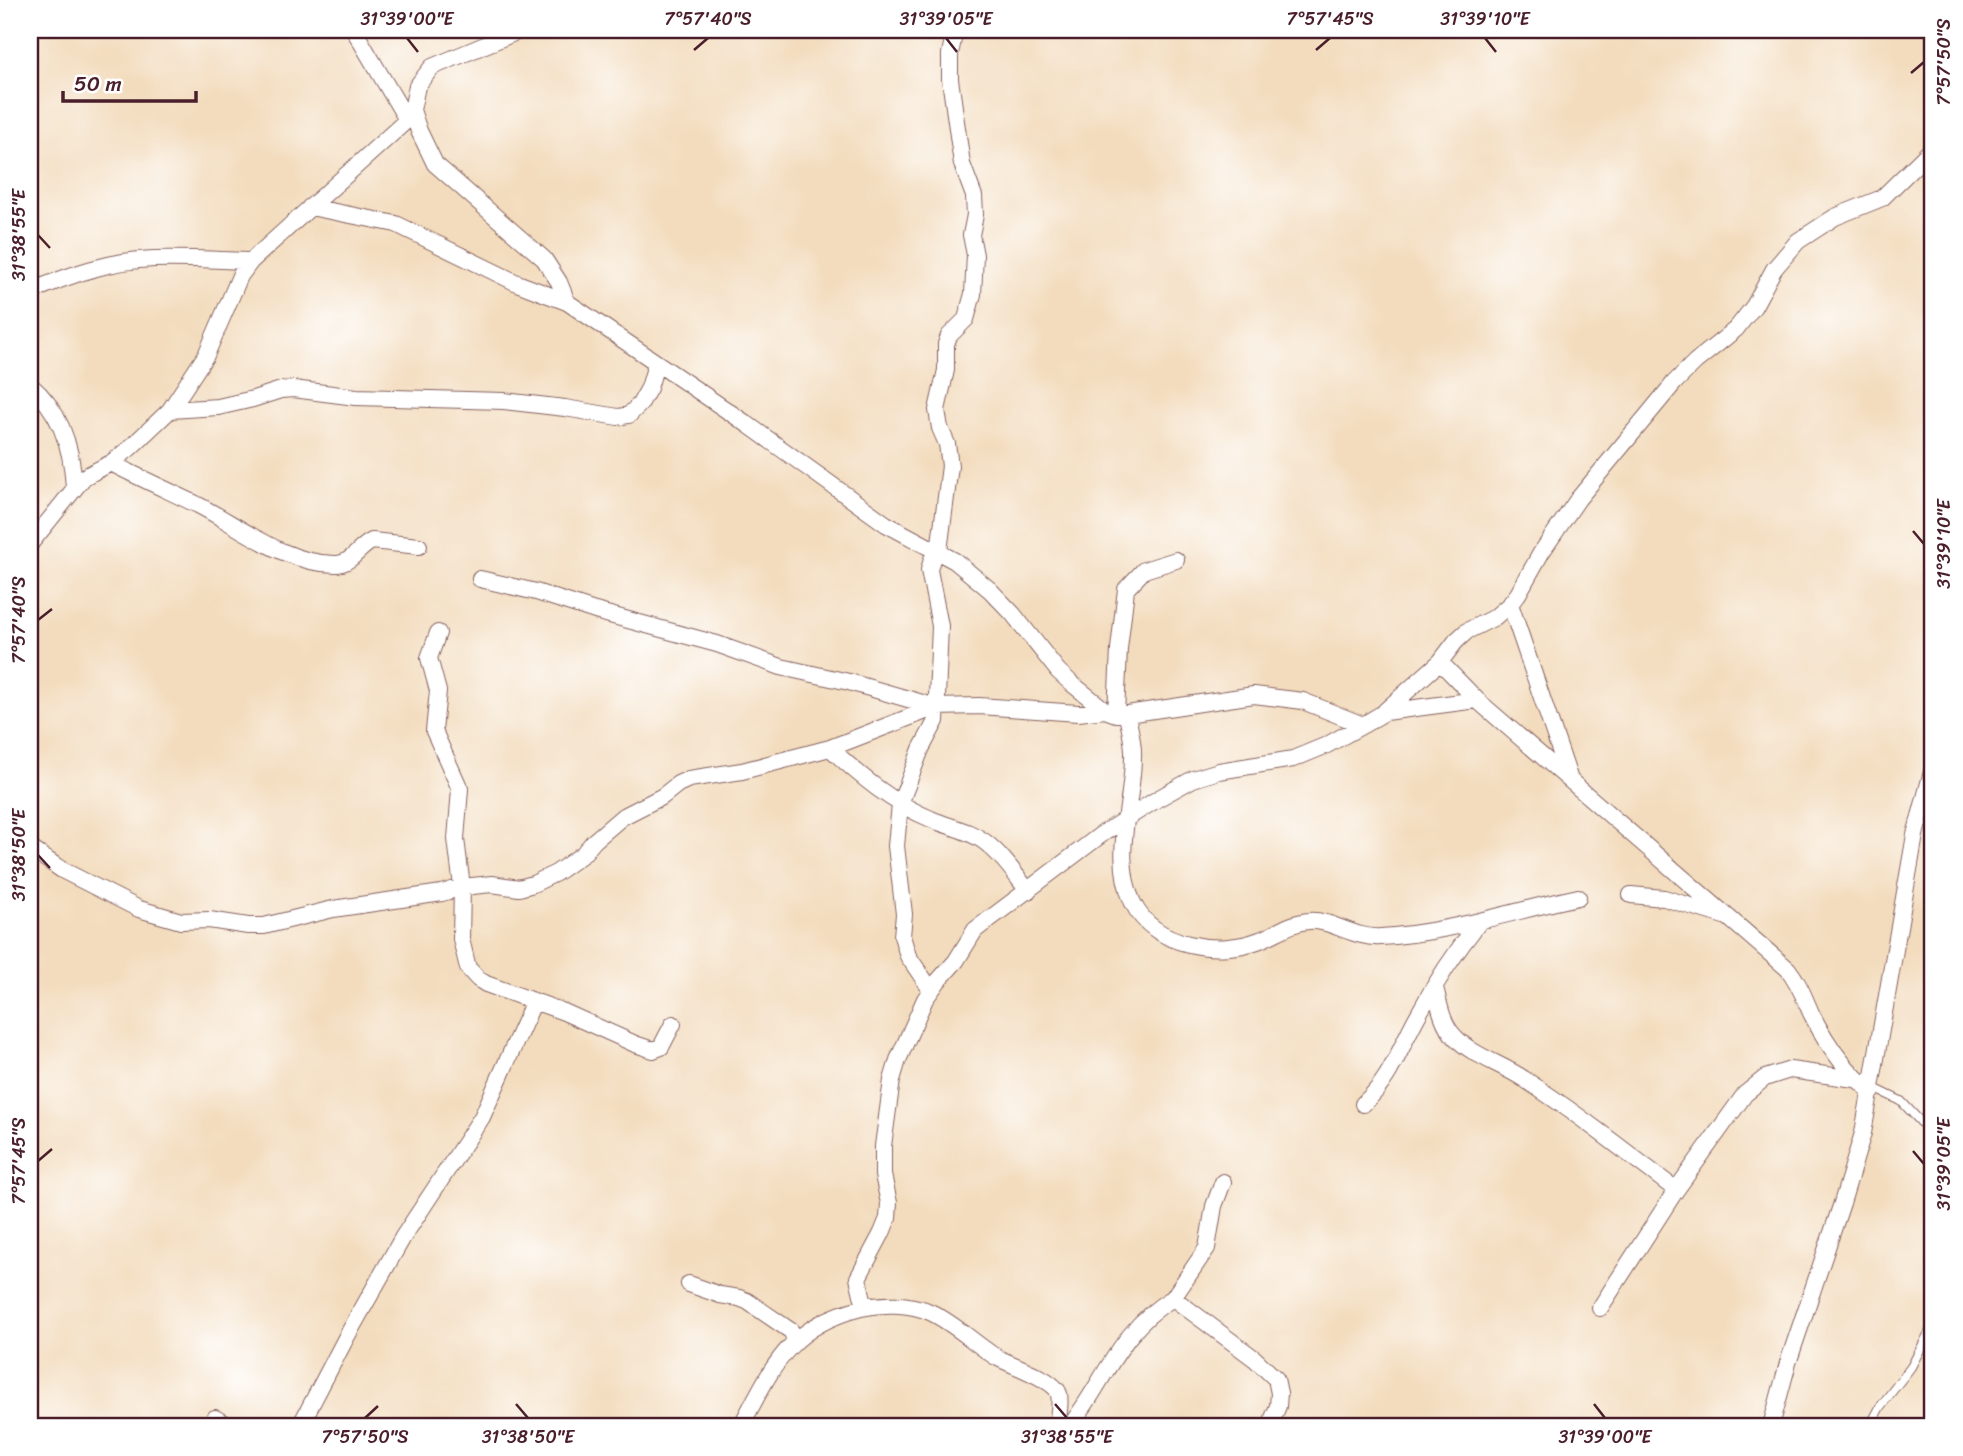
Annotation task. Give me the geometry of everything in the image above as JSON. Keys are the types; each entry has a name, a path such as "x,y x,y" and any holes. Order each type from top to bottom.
{"street":[{"path":"354,30 410,115 435,164 544,259 559,282 567,302"},
{"path":"30,544 84,477 111,463 170,410 206,355 240,276 251,261 410,115 417,86 432,67 521,30"},
{"path":"932,990 908,956 902,936 904,914 901,872 895,846 900,804 921,749 936,721 940,626 929,570 932,559 939,551 950,466 937,410 946,370 946,344 949,336 966,319 974,294 975,255 971,235 975,215 974,196 962,164 950,79 950,54 955,30"},
{"path":"869,1306 863,1298 858,1278 888,1218 889,1203 881,1161 892,1080 903,1048 932,990 956,961 975,930 1125,820 1193,779 1219,771 1293,759 1327,745 1385,712 1440,662 1455,641 1467,631 1495,617 1510,604 1578,499 1674,383 1741,323 1754,306 1774,269 1798,242 1835,217 1882,198 1933,148"},
{"path":"310,207 396,224 517,283 567,302 656,365 747,424 886,524 939,551 990,590 1013,614 1058,671 1116,713"},
{"path":"30,292 68,276 114,264 153,259 251,261"},
{"path":"170,410 218,407 293,389 356,397 504,401 618,417 629,415 640,404 649,388 656,365"},
{"path":"30,385 50,405 62,427 71,452 74,487"},
{"path":"111,463 267,543 308,560 338,564 349,560 372,541 419,546"},
{"path":"1176,561 1144,570 1126,589 1119,649 1116,713 1134,754 1125,820 1123,862 1127,887 1135,906 1163,934 1181,942 1208,947 1237,947 1292,925 1317,921 1355,935 1378,937 1480,921 1578,897"},
{"path":"480,579 536,592 717,644 781,667 849,682 936,707 979,706 1116,713 1254,695 1303,701 1363,725"},
{"path":"1510,604 1570,779"},
{"path":"438,632 429,659 438,691 434,732 460,789 456,839 462,887 461,939 468,968 486,984 653,1050 661,1047 673,1024"},
{"path":"1440,662 1477,700 1788,969 1797,980 1825,1037 1854,1079"},
{"path":"1385,712 1477,700"},
{"path":"30,848 101,891 139,909 181,921 209,920 264,926 333,909 442,893 462,887 492,884 519,888 556,873 583,854 622,817 689,779 742,771 830,748 936,707"},
{"path":"830,748 849,766 900,804 985,843 1028,891"},
{"path":"1771,1426 1788,1363 1863,1133 1915,835 1933,768"},
{"path":"1631,895 1664,898 1726,917"},
{"path":"1363,1104 1378,1091 1448,964 1480,921"},
{"path":"1435,987 1446,1025 1455,1037 1588,1122 1676,1190"},
{"path":"300,1426 403,1237 478,1125 534,1001"},
{"path":"1600,1308 1676,1190 1745,1094 1765,1078 1790,1070 1854,1079 1872,1089"},
{"path":"1070,1426 1085,1407 1111,1359 1131,1332 1143,1319 1173,1298 1207,1248 1214,1206 1223,1182"},
{"path":"689,1284 747,1301 791,1331 796,1341"},
{"path":"1173,1298 1255,1359 1276,1379 1279,1393 1273,1426"},
{"path":"741,1426 771,1371 810,1329 834,1315 869,1306 896,1304 930,1313 1010,1365 1042,1377 1054,1385 1059,1394 1057,1426"}],"lane":[{"path":"1872,1089 1901,1101 1933,1135"},
{"path":"1870,1426 1911,1367 1933,1325"}]}
